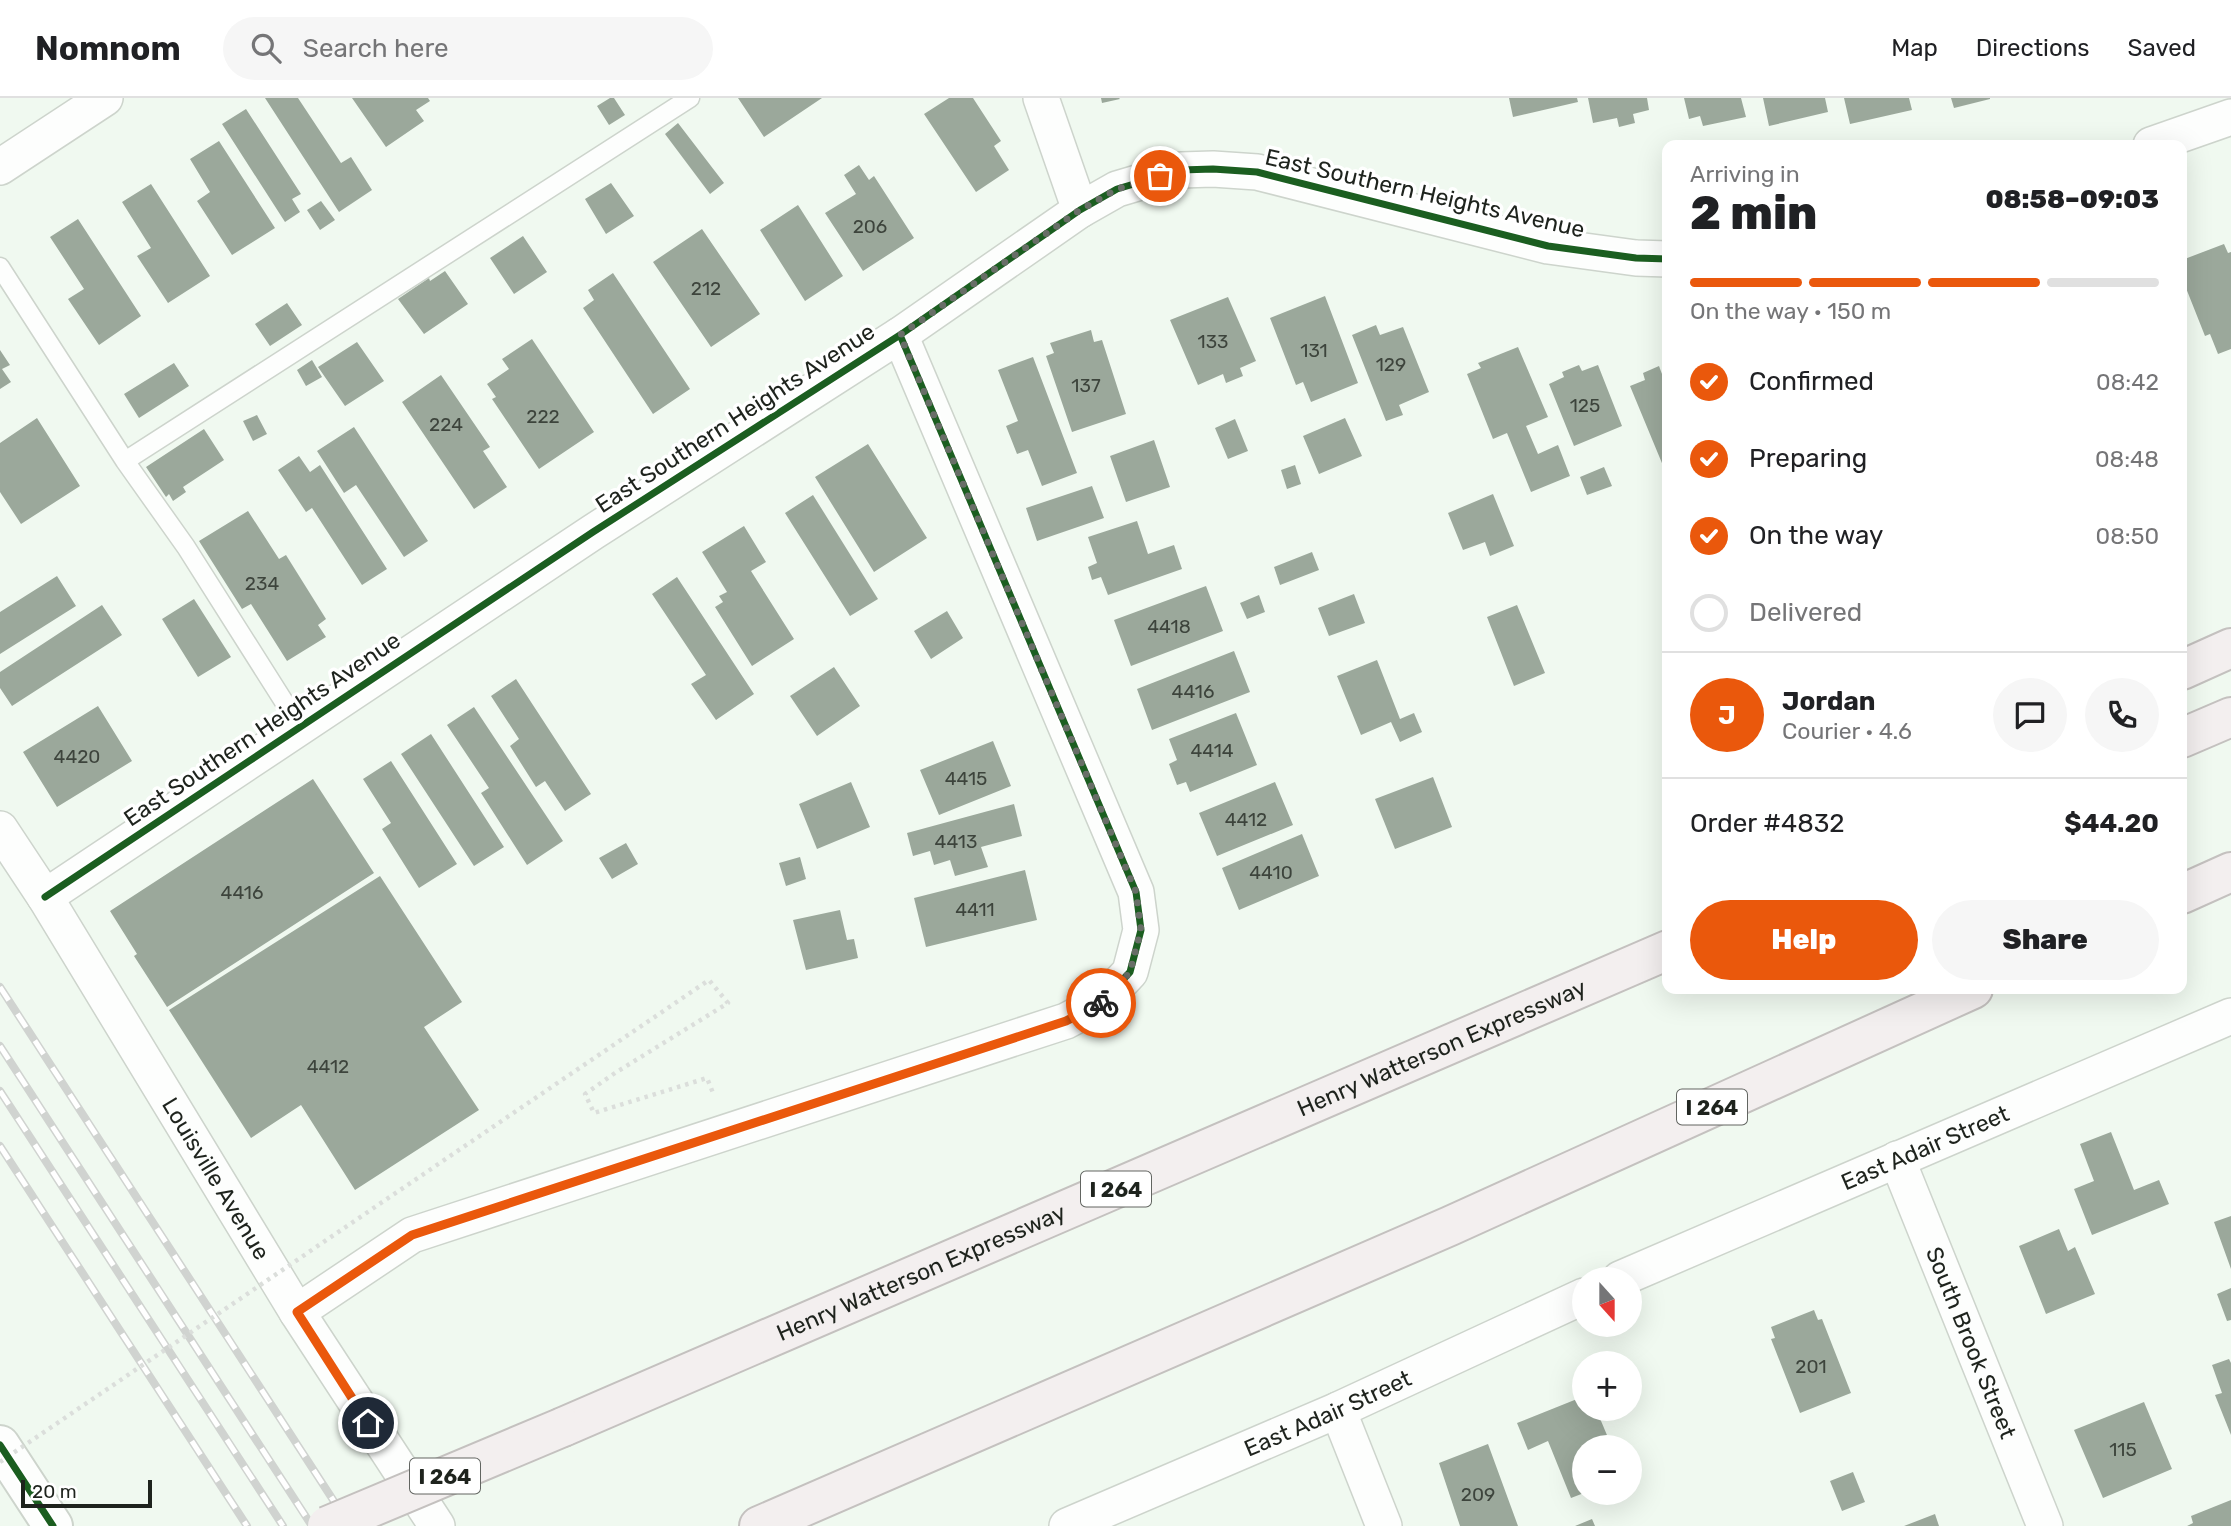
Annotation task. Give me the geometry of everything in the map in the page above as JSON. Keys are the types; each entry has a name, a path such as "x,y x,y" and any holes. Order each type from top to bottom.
{"highway":[{"path":"2187,668 2231,648"},
{"path":"2187,736 2231,717"},
{"path":"2187,892 2231,872"},
{"name":"Henry Watterson Expressway","path":"327,1526 563,1427 1662,953"},
{"name":"I 264","path":"759,1526 1450,1226 1962,994"}],"main road":[{"path":"0,1445 53,1526"}],"street":[{"path":"0,167 105,98"},
{"path":"1041,98 1080,210"},
{"path":"2165,140 2231,117"},
{"name":"East Southern Heights Avenue","path":"45,897 593,532 900,335 1080,210 1117,189 1181,170 1257,172 1548,246 1662,259"},
{"path":"297,1312 412,1235 1066,1021 1102,1002 1130,972 1141,930 1136,892 900,335"},
{"name":"Louisville Avenue","path":"0,829 45,897 297,1312 437,1526"},
{"name":"East Adair Street","path":"1642,1269 2231,1016"},
{"name":"South Brook Street","path":"1897,1159 2045,1526"},
{"name":"East Adair Street","path":"1067,1526 1338,1410 1572,1302"},
{"path":"1338,1410 1384,1526"}],"lane":[{"path":"125,461 690,98"},
{"path":"0,267 125,461 186,547 300,727"}],"path":[{"path":"0,1462 709,980 728,1003 585,1094 594,1113 708,1079 727,1130"}],"building":[{"path":"265,98 298,98 341,163 351,157 372,190 339,212"},
{"path":"352,98 428,98 430,101 416,110 424,121 386,147"},
{"path":"614,98 625,115 609,125 597,106"},
{"path":"738,98 822,98 764,137"},
{"path":"949,98 973,98 1001,141 994,146 1009,170 976,192 924,114"},
{"path":"1101,98 1119,98 1120,99 1102,103"},
{"path":"1509,98 1577,98 1578,102 1513,117"},
{"path":"1588,98 1647,98 1649,110 1633,114 1635,123 1619,127 1617,118 1593,123"},
{"path":"1684,98 1741,98 1746,117 1703,126 1700,116 1689,119"},
{"path":"1763,98 1825,98 1828,112 1769,126"},
{"path":"1844,98 1909,98 1912,110 1850,124"},
{"path":"1951,98 1990,98 1990,99 1954,108"},
{"path":"246,109 301,194 292,199 300,212 285,222 222,124"},
{"path":"678,123 724,183 710,194 665,134"},
{"path":"219,141 275,228 232,255 197,201 210,192 190,159"},
{"path":"859,165 869,180 874,176 914,238 863,271 825,213 856,194 844,175"},
{"path":"611,183 634,216 606,234 585,199"},
{"path":"151,184 210,276 168,303 137,256 151,248 122,202"},
{"path":"321,201 335,220 320,230 307,210"},
{"path":"798,205 843,276 805,301 760,230"},
{"path":"78,219 141,316 99,345 68,299 84,289 50,237"},
{"path":"702,229 760,314 711,347 653,262"},
{"path":"523,236 547,272 514,294 490,258"},
{"path":"2224,244 2228,253 2231,252 2231,349 2218,354 2210,334 2205,336 2187,291 2187,258"},
{"path":"445,271 468,304 424,334 398,299 429,278 430,281"},
{"path":"613,273 690,389 653,414 583,308 594,300 588,290"},
{"path":"1325,296 1358,383 1311,402 1303,382 1296,385 1270,318"},
{"path":"1228,297 1256,361 1240,368 1243,376 1226,383 1223,374 1198,385 1170,320"},
{"path":"287,303 302,325 270,346 255,324"},
{"path":"1376,325 1380,335 1403,327 1429,392 1399,405 1403,415 1386,421 1352,335"},
{"path":"1091,330 1094,342 1102,340 1126,414 1072,432 1046,356 1054,353 1050,343"},
{"path":"532,339 594,432 539,469 492,399 496,397 487,384 509,369 502,359"},
{"path":"357,342 384,381 345,406 318,367"},
{"path":"1518,347 1548,417 1526,426 1538,454 1558,445 1570,476 1531,492 1507,433 1493,439 1467,374 1481,368 1478,363"},
{"path":"0,350 10,365 2,369 11,382 0,389"},
{"path":"1033,357 1077,473 1042,486 1028,450 1017,454 1006,426 1018,421 998,370"},
{"path":"312,360 322,377 306,386 297,370"},
{"path":"174,363 189,386 139,418 124,394"},
{"path":"1579,365 1582,371 1598,365 1622,426 1574,446 1549,384 1564,377 1562,372"},
{"path":"1659,366 1662,374 1662,463 1630,386 1645,380 1643,373"},
{"path":"441,375 490,447 483,451 507,487 474,509 402,402"},
{"path":"257,415 267,434 253,441 243,421"},
{"path":"37,418 80,486 21,524 0,492 0,443"},
{"path":"1345,418 1362,456 1319,474 1303,436"},
{"path":"1235,419 1248,451 1228,459 1215,428"},
{"path":"354,427 428,541 404,557 356,485 344,493 317,451"},
{"path":"204,429 224,460 183,487 186,492 173,501 169,494 166,497 146,467"},
{"path":"1154,440 1170,487 1126,502 1110,456"},
{"path":"868,444 927,538 874,572 815,477"},
{"path":"299,456 310,472 320,465 387,569 362,585 312,508 306,512 278,470"},
{"path":"1295,465 1301,484 1287,489 1281,470"},
{"path":"1604,467 1612,486 1587,495 1580,477"},
{"path":"1092,486 1104,518 1037,541 1026,508"},
{"path":"1493,494 1514,546 1490,556 1485,542 1463,550 1448,513"},
{"path":"813,495 878,599 850,616 785,513"},
{"path":"248,511 279,559 286,555 326,619 318,625 326,637 287,661 251,604 242,609 199,541"},
{"path":"1137,521 1148,554 1174,545 1182,569 1108,595 1101,577 1092,580 1088,567 1097,563 1088,537"},
{"path":"744,526 766,562 751,571 794,639 752,666 715,607 723,602 719,596 727,592 702,552"},
{"path":"1312,552 1319,570 1280,585 1274,567"},
{"path":"57,576 76,606 0,654 0,612"},
{"path":"677,577 754,694 716,720 691,684 706,675 652,594"},
{"path":"1206,586 1223,631 1131,666 1114,620"},
{"path":"1354,594 1365,623 1329,636 1318,608"},
{"path":"1259,595 1265,612 1247,619 1240,603"},
{"path":"194,599 231,657 198,677 162,619"},
{"path":"102,605 122,635 12,706 0,688 0,672"},
{"path":"1517,605 1545,673 1514,686 1487,617"},
{"path":"947,611 963,638 931,659 914,631"},
{"path":"1234,651 1250,692 1152,730 1137,689"},
{"path":"1377,660 1400,719 1414,713 1422,732 1400,742 1391,722 1361,735 1337,676"},
{"path":"834,667 860,706 817,736 790,696"},
{"path":"516,679 591,794 565,811 545,781 536,787 510,746 519,739 491,696"},
{"path":"98,706 132,761 57,807 23,752"},
{"path":"474,707 563,841 527,865 481,793 489,788 447,725"},
{"path":"1236,713 1257,765 1190,792 1186,782 1177,785 1169,764 1177,760 1169,739"},
{"path":"431,734 504,847 474,866 401,754"},
{"path":"993,741 1011,786 939,815 920,770"},
{"path":"391,761 457,864 419,888 382,829 391,823 363,779"},
{"path":"1433,777 1452,827 1395,849 1375,799"},
{"path":"313,779 374,873 167,1007 134,956 137,954 110,911"},
{"path":"851,782 870,827 817,849 799,804"},
{"path":"1275,782 1293,825 1217,856 1199,813"},
{"path":"1014,804 1022,836 981,847 988,867 955,876 950,860 934,865 930,851 913,856 907,833"},
{"path":"1302,834 1319,876 1239,910 1222,868"},
{"path":"626,843 638,864 612,879 599,858"},
{"path":"800,857 806,879 786,886 779,863"},
{"path":"1025,870 1037,920 926,947 914,898"},
{"path":"380,876 462,1002 424,1027 479,1110 355,1190 301,1105 251,1138 169,1010"},
{"path":"840,910 847,940 854,939 858,958 806,970 793,920"},
{"path":"2111,1132 2134,1190 2159,1180 2169,1204 2092,1235 2074,1189 2094,1181 2080,1144"},
{"path":"2231,1216 2231,1269 2214,1222"},
{"path":"2059,1229 2068,1251 2075,1247 2095,1294 2046,1314 2019,1246"},
{"path":"2231,1288 2231,1320 2227,1321 2217,1294"},
{"path":"1814,1310 1818,1320 1822,1319 1851,1393 1800,1413 1771,1339 1775,1338 1771,1327"},
{"path":"2229,1359 2231,1435 2215,1395 2222,1393 2212,1365"},
{"path":"1572,1401 1572,1421 1601,1421 1607,1435 1572,1435 1572,1498 1548,1441 1528,1450 1517,1423"},
{"path":"2144,1402 2172,1469 2103,1498 2074,1430"},
{"path":"1488,1444 1518,1526 1460,1526 1439,1463"},
{"path":"1853,1472 1865,1502 1842,1511 1830,1481"},
{"path":"2231,1500 2231,1526 2187,1526 2193,1523 2191,1516"},
{"path":"1935,1514 1939,1526 1904,1526"},
{"path":"1592,1519 1595,1526 1575,1526"}],"railway":[{"path":"0,987 350,1526"},
{"path":"0,1046 312,1526"},
{"path":"0,1091 283,1526"},
{"path":"0,1146 247,1526"}],"cycle path":[{"path":"45,897 593,532 900,335 1080,210 1117,189 1181,170 1257,172 1548,246 1662,259"},
{"path":"297,1312 412,1235 1066,1021 1102,1002 1130,972 1141,930 1136,892 900,335"},
{"path":"0,1445 53,1526"}],"way so far":[{"path":"1101,1003 1130,972 1141,930 1136,892 900,335 1080,210 1117,189 1160,176"}],"route":[{"path":"368,1423 297,1312 412,1235 1066,1021 1101,1003"}]}
